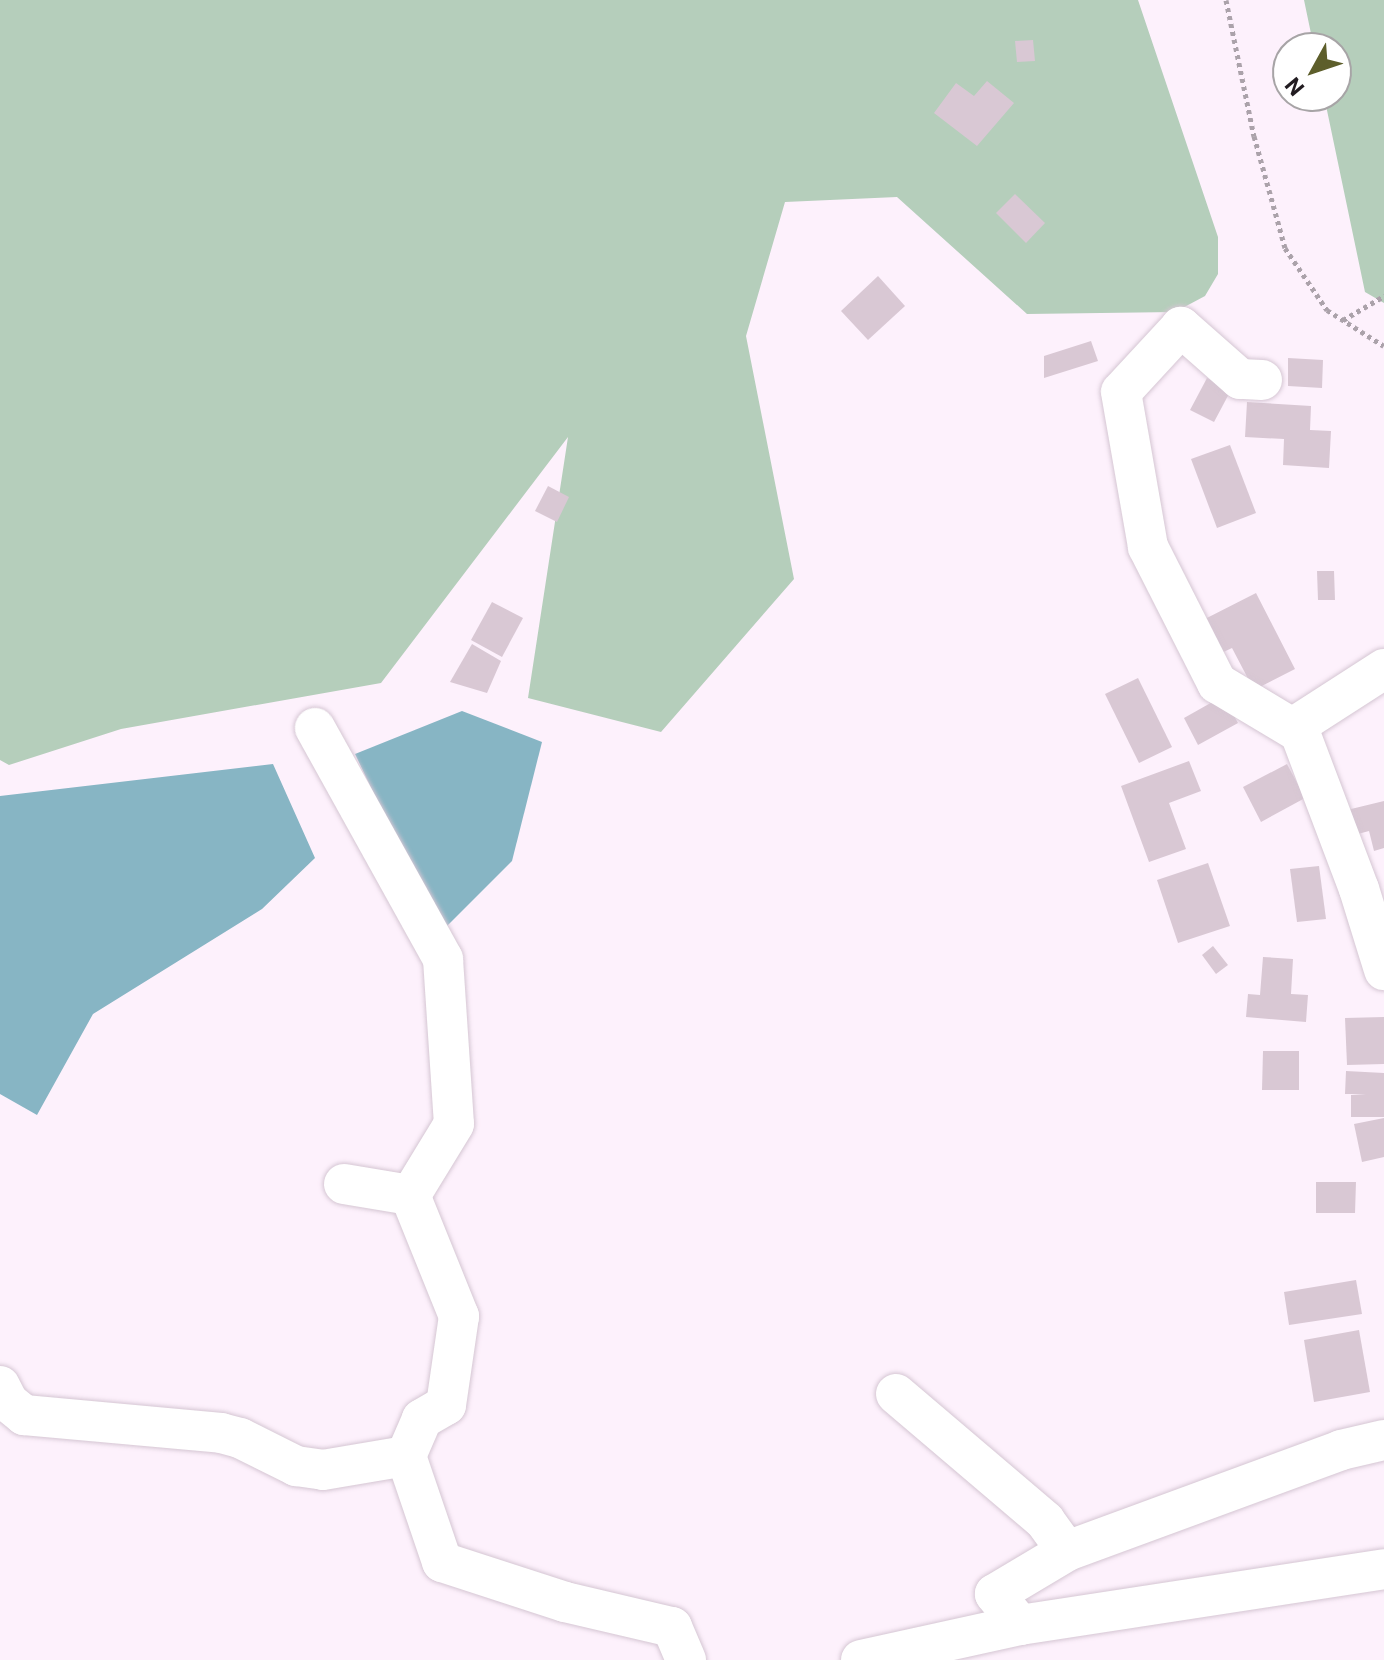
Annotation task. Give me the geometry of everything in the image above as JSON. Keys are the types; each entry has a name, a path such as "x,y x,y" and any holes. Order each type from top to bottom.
{"street":[{"path":"1262,380 1240,379 1181,327 1121,392 1148,547 1217,683 1299,732"},
{"path":"1384,669 1297,725 1359,889 1384,970"},
{"path":"315,728 443,959 454,1124 410,1196"},
{"path":"344,1184 410,1196"},
{"path":"410,1196 459,1316 446,1405 422,1419 406,1456 442,1562 565,1602 672,1627 686,1660"},
{"path":"0,1386 8,1402 24,1415 221,1433 240,1438 296,1466 323,1470 406,1456"},
{"path":"896,1394 1045,1521 1067,1551"},
{"path":"1020,1625 995,1594 1067,1551 1341,1450 1384,1440"},
{"path":"861,1660 1020,1625 1384,1569"}],"path":[{"path":"1226,0 1254,136 1285,248 1327,310 1384,346"},
{"path":"1343,320 1384,296"}],"green space":[{"path":"0,0 1138,0 1218,237 1218,274 1205,296 1175,312 1027,314 897,197 785,202 746,336 794,579 661,732 528,698 568,437 381,683 121,729 9,765 0,760"},
{"path":"1304,0 1384,0 1384,303 1365,292 1327,112 1352,112 1352,32 1311,32"}],"water":[{"path":"462,711 542,742 512,861 440,933 355,754"},
{"path":"273,764 315,858 262,909 93,1014 37,1115 0,1094 0,796"}],"building":[{"path":"1033,40 1035,61 1017,62 1015,41"},
{"path":"987,81 1014,103 977,146 934,113 956,83 974,96"},
{"path":"1015,194 1045,223 1026,243 996,213"},
{"path":"878,276 905,306 868,340 841,311"},
{"path":"1091,341 1098,361 1044,378 1044,356"},
{"path":"1288,358 1323,360 1322,388 1288,386"},
{"path":"1207,378 1231,390 1214,422 1190,410"},
{"path":"1247,402 1311,406 1310,430 1331,431 1329,468 1283,465 1284,439 1245,437"},
{"path":"1230,445 1256,513 1217,528 1191,459"},
{"path":"548,486 569,497 557,522 535,511"},
{"path":"1317,571 1334,571 1335,600 1318,600"},
{"path":"1256,593 1295,669 1254,690 1232,648 1215,656 1199,622"},
{"path":"492,602 523,618 502,657 471,640"},
{"path":"472,644 501,661 487,693 450,682"},
{"path":"1138,678 1172,747 1139,763 1105,694"},
{"path":"1223,696 1238,723 1198,745 1184,718"},
{"path":"1189,761 1201,791 1169,803 1186,849 1149,862 1121,786"},
{"path":"1287,764 1305,798 1261,822 1243,787"},
{"path":"1384,801 1384,848 1374,851 1369,831 1354,835 1347,810"},
{"path":"1208,863 1230,926 1178,943 1157,880"},
{"path":"1319,866 1326,919 1297,922 1290,869"},
{"path":"1213,946 1228,965 1216,974 1202,955"},
{"path":"1263,957 1293,959 1291,994 1308,995 1306,1022 1246,1017 1248,994 1260,995"},
{"path":"1384,1017 1384,1064 1347,1065 1345,1018"},
{"path":"1263,1051 1299,1051 1299,1090 1262,1090"},
{"path":"1346,1071 1384,1073 1384,1117 1351,1117 1351,1095 1366,1094 1345,1094"},
{"path":"1384,1118 1384,1157 1362,1162 1354,1124"},
{"path":"1316,1182 1356,1182 1355,1213 1316,1213"},
{"path":"1356,1280 1362,1314 1289,1325 1284,1292"},
{"path":"1359,1330 1370,1392 1314,1402 1304,1340"}]}
